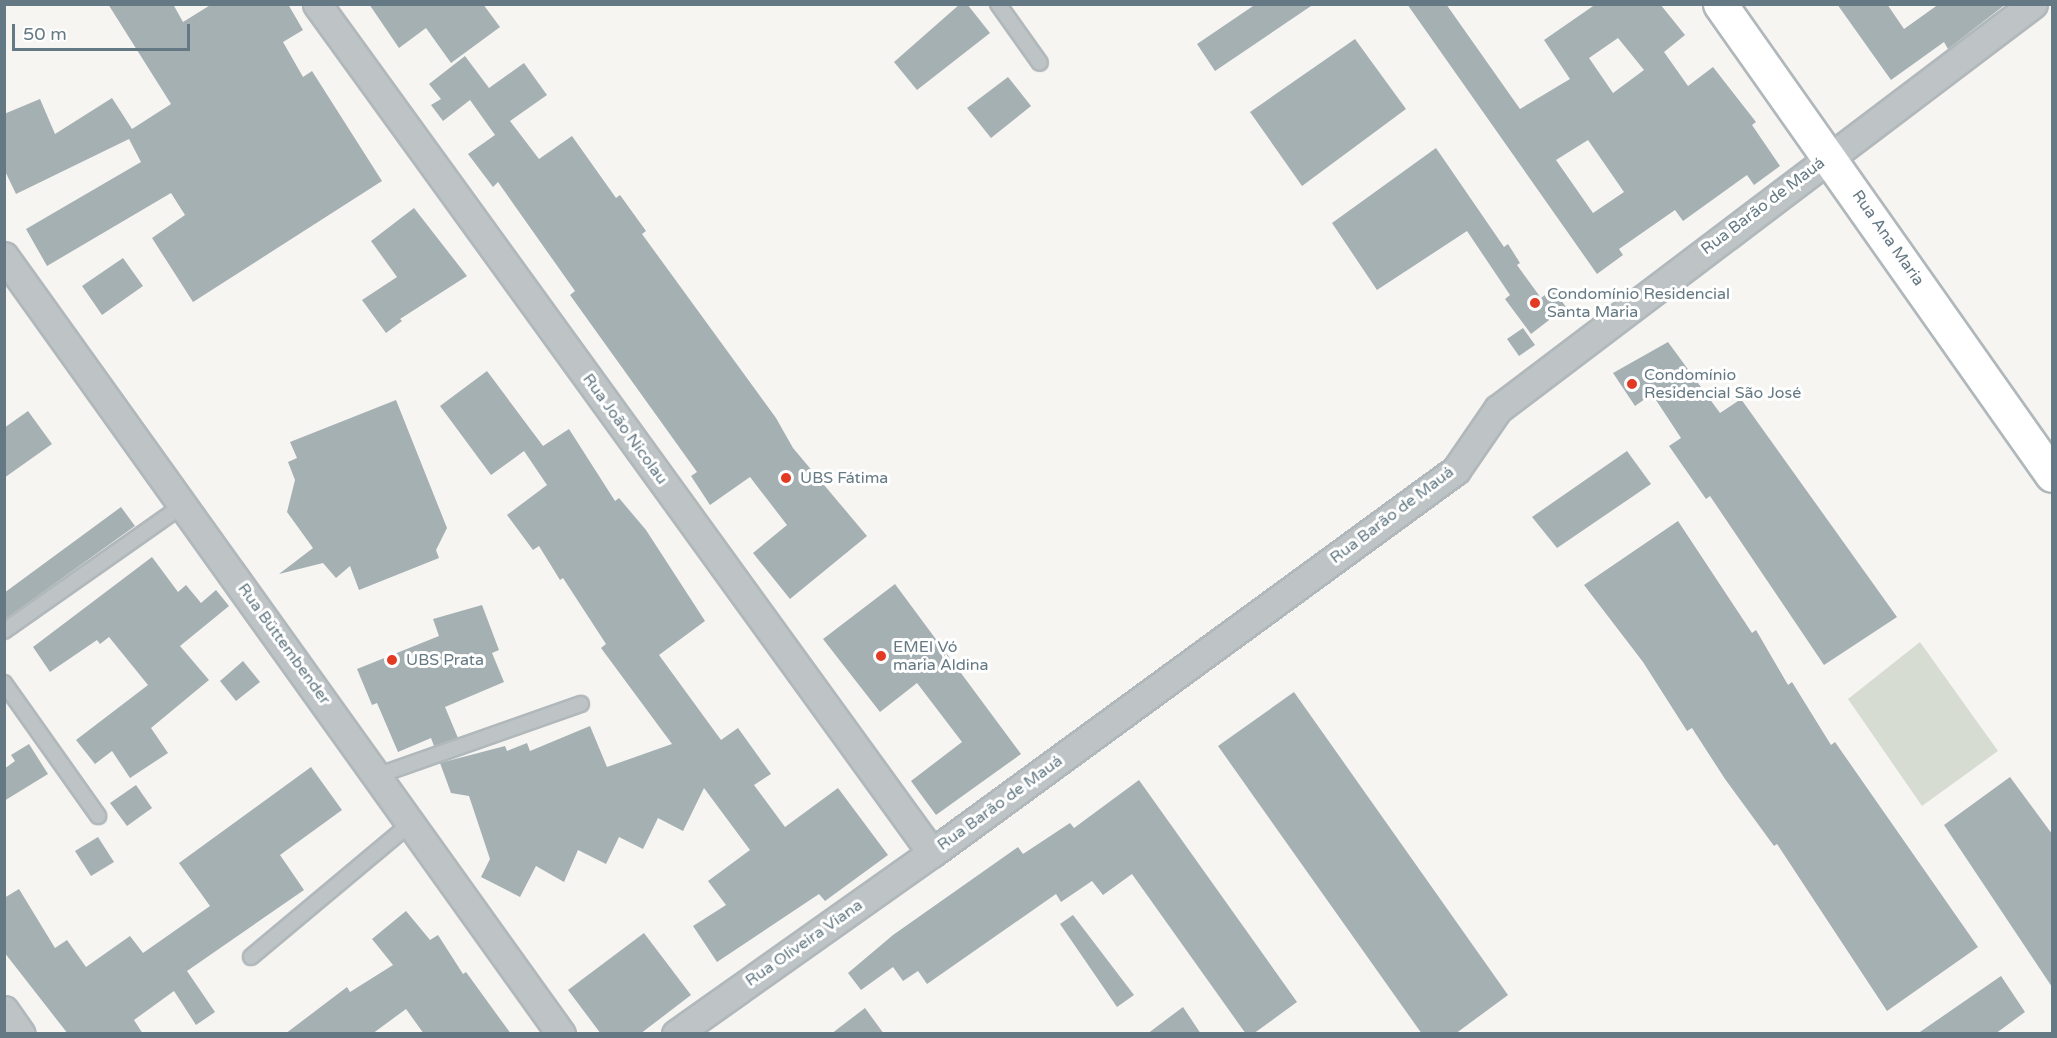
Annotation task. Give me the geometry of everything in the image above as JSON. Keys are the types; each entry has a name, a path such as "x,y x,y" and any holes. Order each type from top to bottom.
{"street":[{"name":"Rua João Nicolau","path":"317,4 932,853"},
{"name":"Rua Ana Maria","path":"1720,4 1830,155 2052,475"},
{"name":"Rua Barão de Mauá","path":"932,853 1456,470 1498,409 1830,155 2033,4"},
{"name":"Rua Büttembender","path":"4,256 379,776 410,824 561,1034"},
{"name":"Rua Oliveira Viana","path":"676,1034 932,853"},
{"path":"4,1010 21,1034"}],"lane":[{"path":"998,4 1040,63"},
{"path":"4,631 183,505"},
{"path":"4,683 98,816"},
{"path":"379,776 581,704"},
{"path":"251,957 410,824"}],"shaded area":[{"path":"1920,642 1998,751 1922,806 1848,699"}],"building":[{"path":"108,4 173,4 183,22 212,4 288,4 303,30 283,42 303,77 312,71 382,181 193,302 152,238 185,215 171,193 47,266 26,229 141,162 129,139 16,194 4,169 4,114 40,99 55,134 112,98 132,129 171,104"},
{"path":"369,4 483,4 500,27 451,63 426,28 399,48"},
{"path":"960,4 967,4 990,33 917,90 894,62"},
{"path":"1256,4 1314,4 1215,71 1197,44"},
{"path":"1407,4 1446,4 1520,109 1570,79 1544,40 1596,4 1660,4 1685,35 1664,52 1688,86 1713,67 1756,122 1752,125 1780,166 1754,185 1747,175 1683,221 1675,210 1619,249 1623,255 1597,274","holes":["1618,38 1644,70 1613,93 1589,58","1588,140 1624,192 1593,213 1556,160"]},
{"path":"1837,4 1887,4 1904,29 1939,4 2006,4 1948,49 1944,42 1891,80"},
{"path":"1355,39 1406,109 1302,186 1250,112"},
{"path":"465,56 489,88 524,63 547,95 510,121 539,159 572,136 616,198 620,195 646,231 642,234 776,418 793,448 867,536 790,599 753,553 787,525 750,477 710,505 691,476 697,472 570,295 575,291 498,182 493,187 468,154 495,135 470,100 443,121 431,105 441,99 429,84"},
{"path":"1008,77 1031,106 991,138 967,108"},
{"path":"1436,148 1504,247 1508,244 1520,263 1517,265 1541,298 1553,289 1566,307 1531,334 1505,299 1510,295 1467,231 1377,290 1332,223"},
{"path":"414,208 467,276 400,319 402,321 386,333 362,300 397,277 371,241"},
{"path":"123,258 143,286 102,315 82,286"},
{"path":"1523,328 1535,345 1519,356 1507,339"},
{"path":"1668,342 1720,413 1741,399 1897,617 1824,665 1710,496 1706,499 1669,446 1681,438 1652,394 1635,406 1613,373"},
{"path":"487,371 543,446 569,429 615,501 619,498 646,530 705,621 659,655 721,740 738,728 771,774 754,785 785,827 838,788 888,855 825,901 819,894 717,962 693,926 726,905 708,881 750,850 704,788 683,831 658,818 643,849 619,837 606,864 578,850 564,882 536,866 520,897 481,877 490,859 469,796 451,793 440,763 505,746 507,751 527,743 530,751 590,726 607,767 672,744 601,648 606,644 563,578 560,580 539,546 533,550 507,515 547,485 524,451 491,475 440,406"},
{"path":"396,400 447,528 436,550 439,558 359,590 350,566 336,578 323,563 279,574 313,548 287,512 295,480 288,462 297,458 290,442"},
{"path":"28,411 52,444 4,478 4,428"},
{"path":"1627,451 1651,484 1557,548 1532,517"},
{"path":"121,507 135,526 4,620 4,593"},
{"path":"1678,521 1752,633 1756,630 1788,685 1792,682 1831,745 1835,742 1978,947 1887,1011 1777,844 1774,846 1725,779 1692,728 1687,731 1643,662 1584,585"},
{"path":"152,557 178,592 186,585 201,603 216,590 229,606 180,646 209,680 151,728 168,753 130,778 112,751 95,764 76,740 148,685 109,637 100,644 97,640 50,672 33,647"},
{"path":"895,584 1021,754 936,815 911,781 962,742 917,683 880,712 823,639"},
{"path":"482,605 499,650 492,653 504,682 445,707 458,738 434,746 431,738 398,752 377,703 372,705 357,669 439,636 433,619"},
{"path":"243,661 260,682 236,701 220,681"},
{"path":"1294,692 1508,995 1455,1034 1422,1034 1218,746"},
{"path":"29,744 48,774 4,801 4,769 15,761 11,755"},
{"path":"311,767 342,810 280,855 304,890 187,971 215,1012 196,1025 174,991 134,1020 143,1034 68,1034 4,952 4,898 19,889 55,948 67,940 86,967 130,936 143,953 210,906 179,863"},
{"path":"2010,777 2052,834 2052,987 1944,825"},
{"path":"1139,780 1297,1002 1253,1034 1246,1034 1132,874 1103,895 1092,881 1061,902 1056,894 927,984 918,971 903,981 893,967 861,990 848,973 893,935 1018,847 1023,854 1070,823 1074,828"},
{"path":"136,785 152,808 127,826 110,803"},
{"path":"98,837 114,862 91,876 75,851"},
{"path":"406,911 430,940 438,935 463,974 466,972 511,1034 424,1034 406,1009 372,1034 285,1034 347,987 350,992 393,965 372,939"},
{"path":"1073,915 1134,995 1117,1007 1060,924"},
{"path":"644,933 691,995 640,1034 601,1034 568,990"},
{"path":"2001,976 2025,1012 1995,1034 1917,1034"},
{"path":"1183,1007 1201,1034 1147,1034"},
{"path":"865,1008 884,1034 831,1034"}],"place":[{"name":"Condomínio Residencial Santa Maria","path":"1535,303"},
{"name":"Condomínio Residencial São José","path":"1632,384"},
{"name":"UBS Fátima","path":"786,478"},
{"name":"EMEI Vó maria Aldina","path":"881,656"},
{"name":"UBS Prata","path":"392,660"}]}
